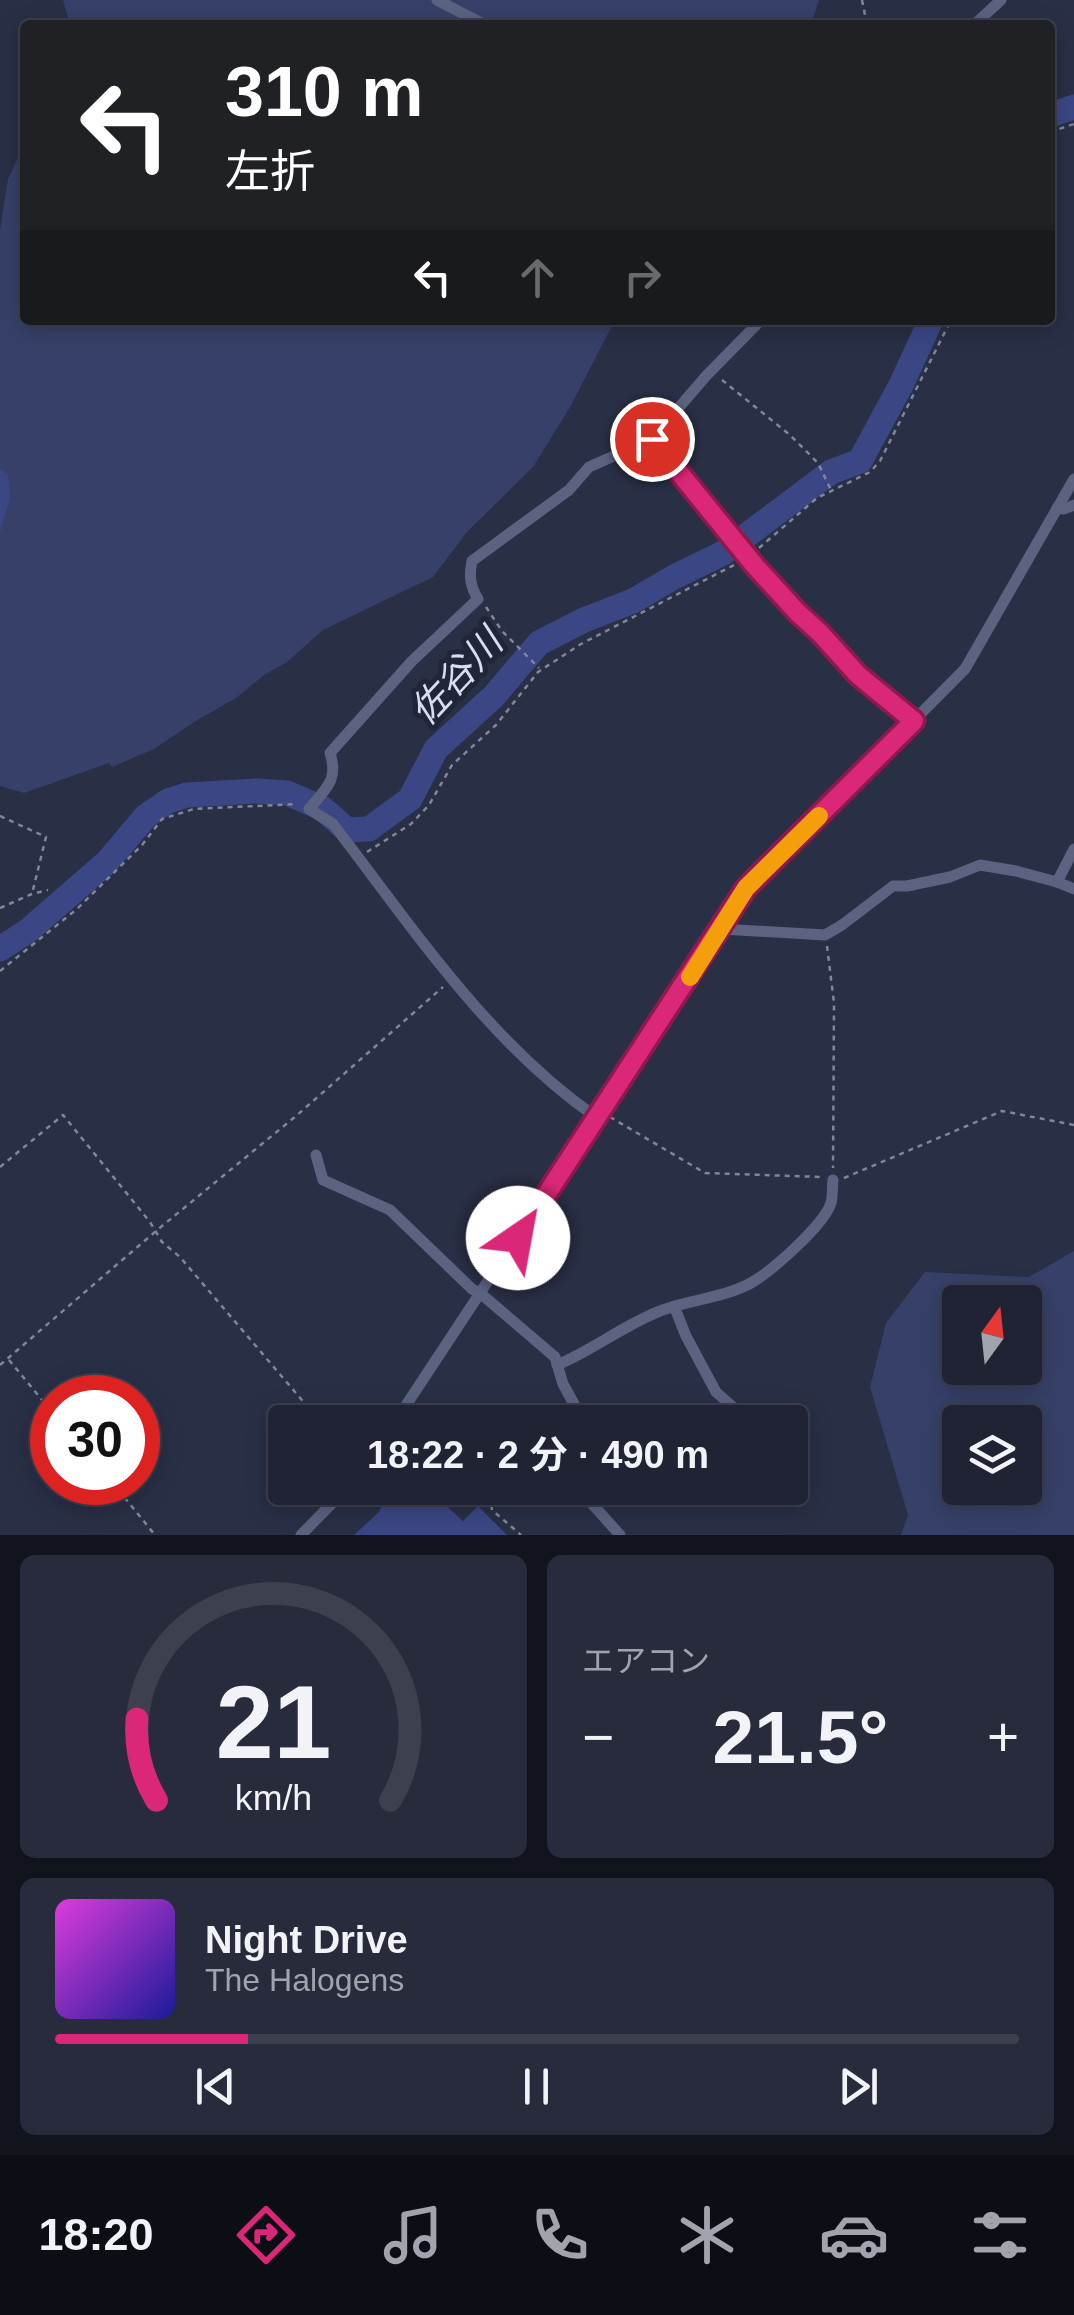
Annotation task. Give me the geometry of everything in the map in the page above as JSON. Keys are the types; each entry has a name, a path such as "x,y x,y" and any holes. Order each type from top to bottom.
{"street":[{"path":"437,0 475,20"},
{"path":"980,20 1002,0"},
{"path":"598,1114 568,1096 496,1031 334,824 309,809 332,780 334,766 330,753 412,661 478,598 472,589 472,561 569,490 589,467 652,439 756,325"},
{"path":"652,439 798,613 858,675 914,721"},
{"path":"406,1405 746,888 966,668 1074,479"},
{"path":"1057,508 1074,505"},
{"path":"1057,882 1074,850"},
{"path":"721,929 826,935 893,886 950,877 980,864 1074,889"},
{"path":"316,1155 324,1180 390,1210 472,1289 555,1357 574,1405"},
{"path":"558,1365 661,1310 748,1285 781,1260 822,1219 831,1203 833,1180"},
{"path":"674,1306 716,1392 731,1405"},
{"path":"301,1535 330,1505"},
{"path":"593,1505 620,1535"}],"path":[{"path":"359,858 411,824 429,805 452,764 496,725 540,670 748,558 817,498 870,472 880,462 948,325"},
{"path":"706,376 722,380 790,434 818,463 832,492"},
{"path":"478,598 502,631 540,670"},
{"path":"0,972 76,910 162,820 194,808 299,804 309,809"},
{"path":"0,816 46,837 32,894"},
{"path":"0,908 48,890"},
{"path":"826,935 834,1004 833,1180"},
{"path":"0,1365 452,979"},
{"path":"598,1114 705,1173 820,1176 833,1180 851,1176 1002,1111 1074,1125"},
{"path":"0,1167 64,1115 162,1242 180,1257 306,1405"},
{"path":"8,1358 30,1385"},
{"path":"131,1505 155,1535"},
{"path":"491,1505 492,1510 521,1535"}],"shaded area":[{"path":"63,0 819,0 813,20 69,20"},
{"path":"20,154 20,325 612,325 569,409 533,467 467,532 433,577 323,630 287,662 236,698 154,749 112,767 109,763 24,793 0,786 0,230 8,179"},
{"path":"0,469 8,474 10,498 0,532"},
{"path":"1074,1251 1074,1535 901,1535 908,1515 870,1387 886,1323 925,1272 1029,1277"},
{"path":"382,1505 445,1505 463,1521 478,1506 507,1535 354,1535"}],"waterway":[{"name":"佐谷川","path":"1055,113 1074,107"},
{"name":"佐谷川","path":"0,949 29,930 107,862 146,816 168,801 187,795 287,793 322,808 347,830 369,829 410,799 436,749 494,696 539,643 633,601 723,553 831,472 860,461 929,325"}],"slow traffic":[{"path":"690,977 746,888 819,816"}],"route":[{"path":"518,1238 746,888 914,721 858,675 798,613 652,439"}]}
